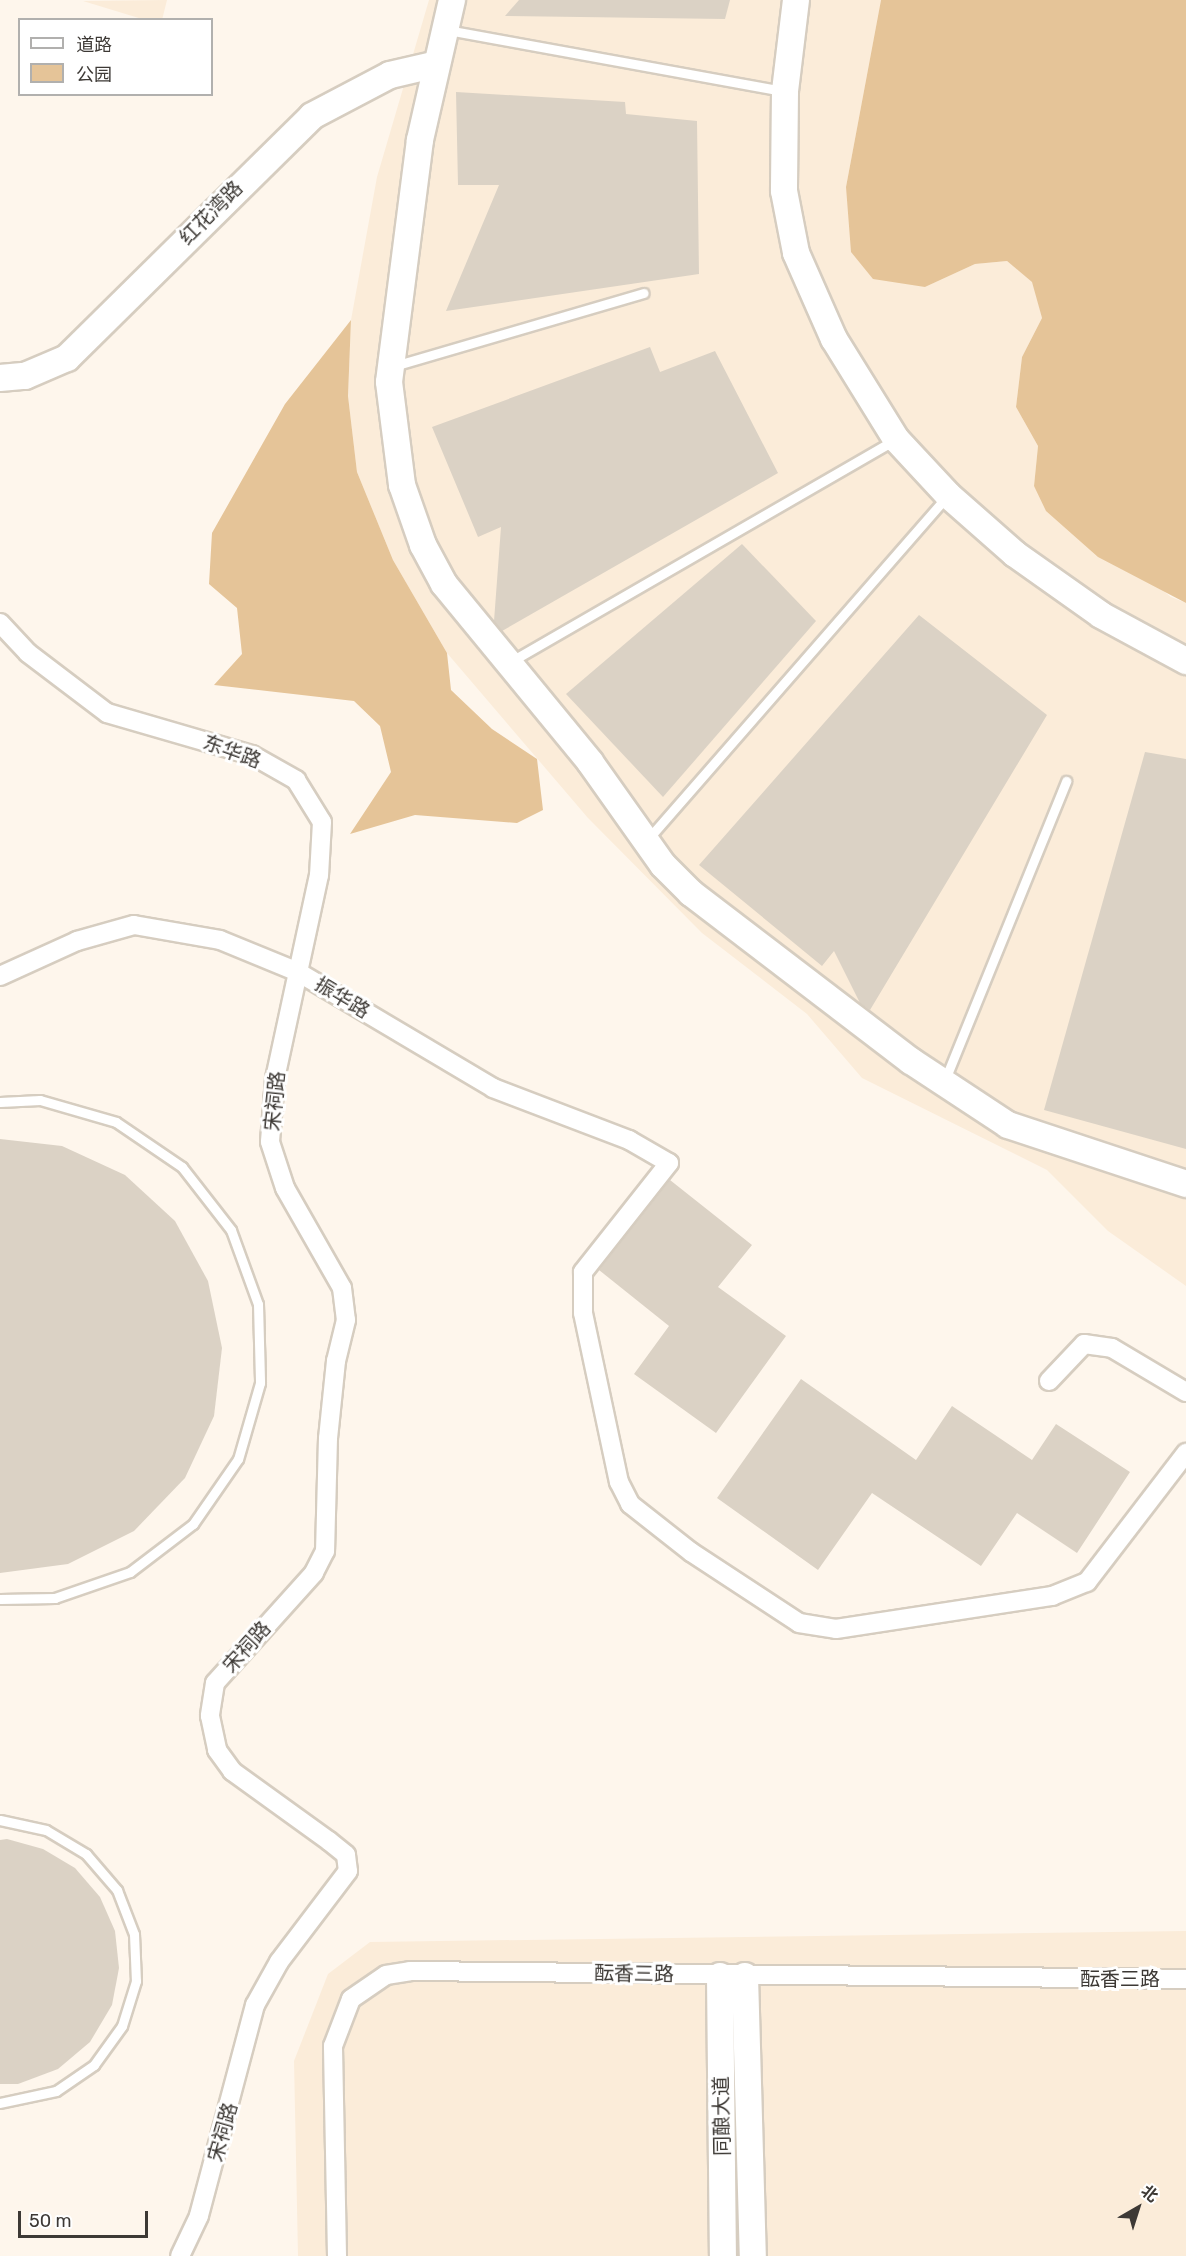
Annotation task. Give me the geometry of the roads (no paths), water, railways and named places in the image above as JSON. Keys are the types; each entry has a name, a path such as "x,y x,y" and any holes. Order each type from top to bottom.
{"street":[{"path":"453,0 420,140 389,368 393,440 423,545 475,628 507,664 691,893 944,1083 1041,1140 1186,1184"},
{"path":"796,0 785,91 784,191 796,253 834,339 896,439 948,495 1015,554 1101,615 1186,661"},
{"name":"红花湾路","path":"0,378 25,376 67,358 312,116 390,75 437,64"},
{"name":"东华路","path":"0,623 28,653 107,712 252,755 296,780 322,822 319,875 298,972"},
{"name":"振华路","path":"0,976 77,941 134,926 220,940 298,972 493,1088 629,1140 669,1163 583,1272 583,1313 619,1482 630,1504 800,1623 836,1629 1052,1596 1087,1582 1186,1453"},
{"name":"宋祠路","path":"180,2256 199,2216 255,2006 279,1962 348,1871 346,1855 232,1771 217,1750 210,1716 215,1683 314,1573 325,1551 328,1438 336,1361 346,1320 342,1288 285,1188 270,1142 275,1078 298,972"},
{"path":"1050,1381 1084,1344 1112,1348 1186,1392"},
{"name":"酝香三路","path":"337,2256 333,2046 351,1999 366,1985 410,1971 1186,1979"},
{"name":"同酿大道","path":"723,2256 732,1976"},
{"name":"同酿大道","path":"732,1976 753,2256"}],"lane":[{"path":"445,30 785,91"},
{"path":"389,368 644,294"},
{"path":"507,664 896,439"},
{"path":"647,841 948,495"},
{"path":"944,1083 1066,781"},
{"path":"0,1102 40,1100 116,1122 182,1167 231,1230 258,1304 260,1383 238,1459 193,1524 130,1572 55,1598 0,1599"},
{"path":"0,1820 46,1830 86,1854 110,1881 134,1934 136,1981 122,2026 94,2065 56,2091 0,2103"}]}
